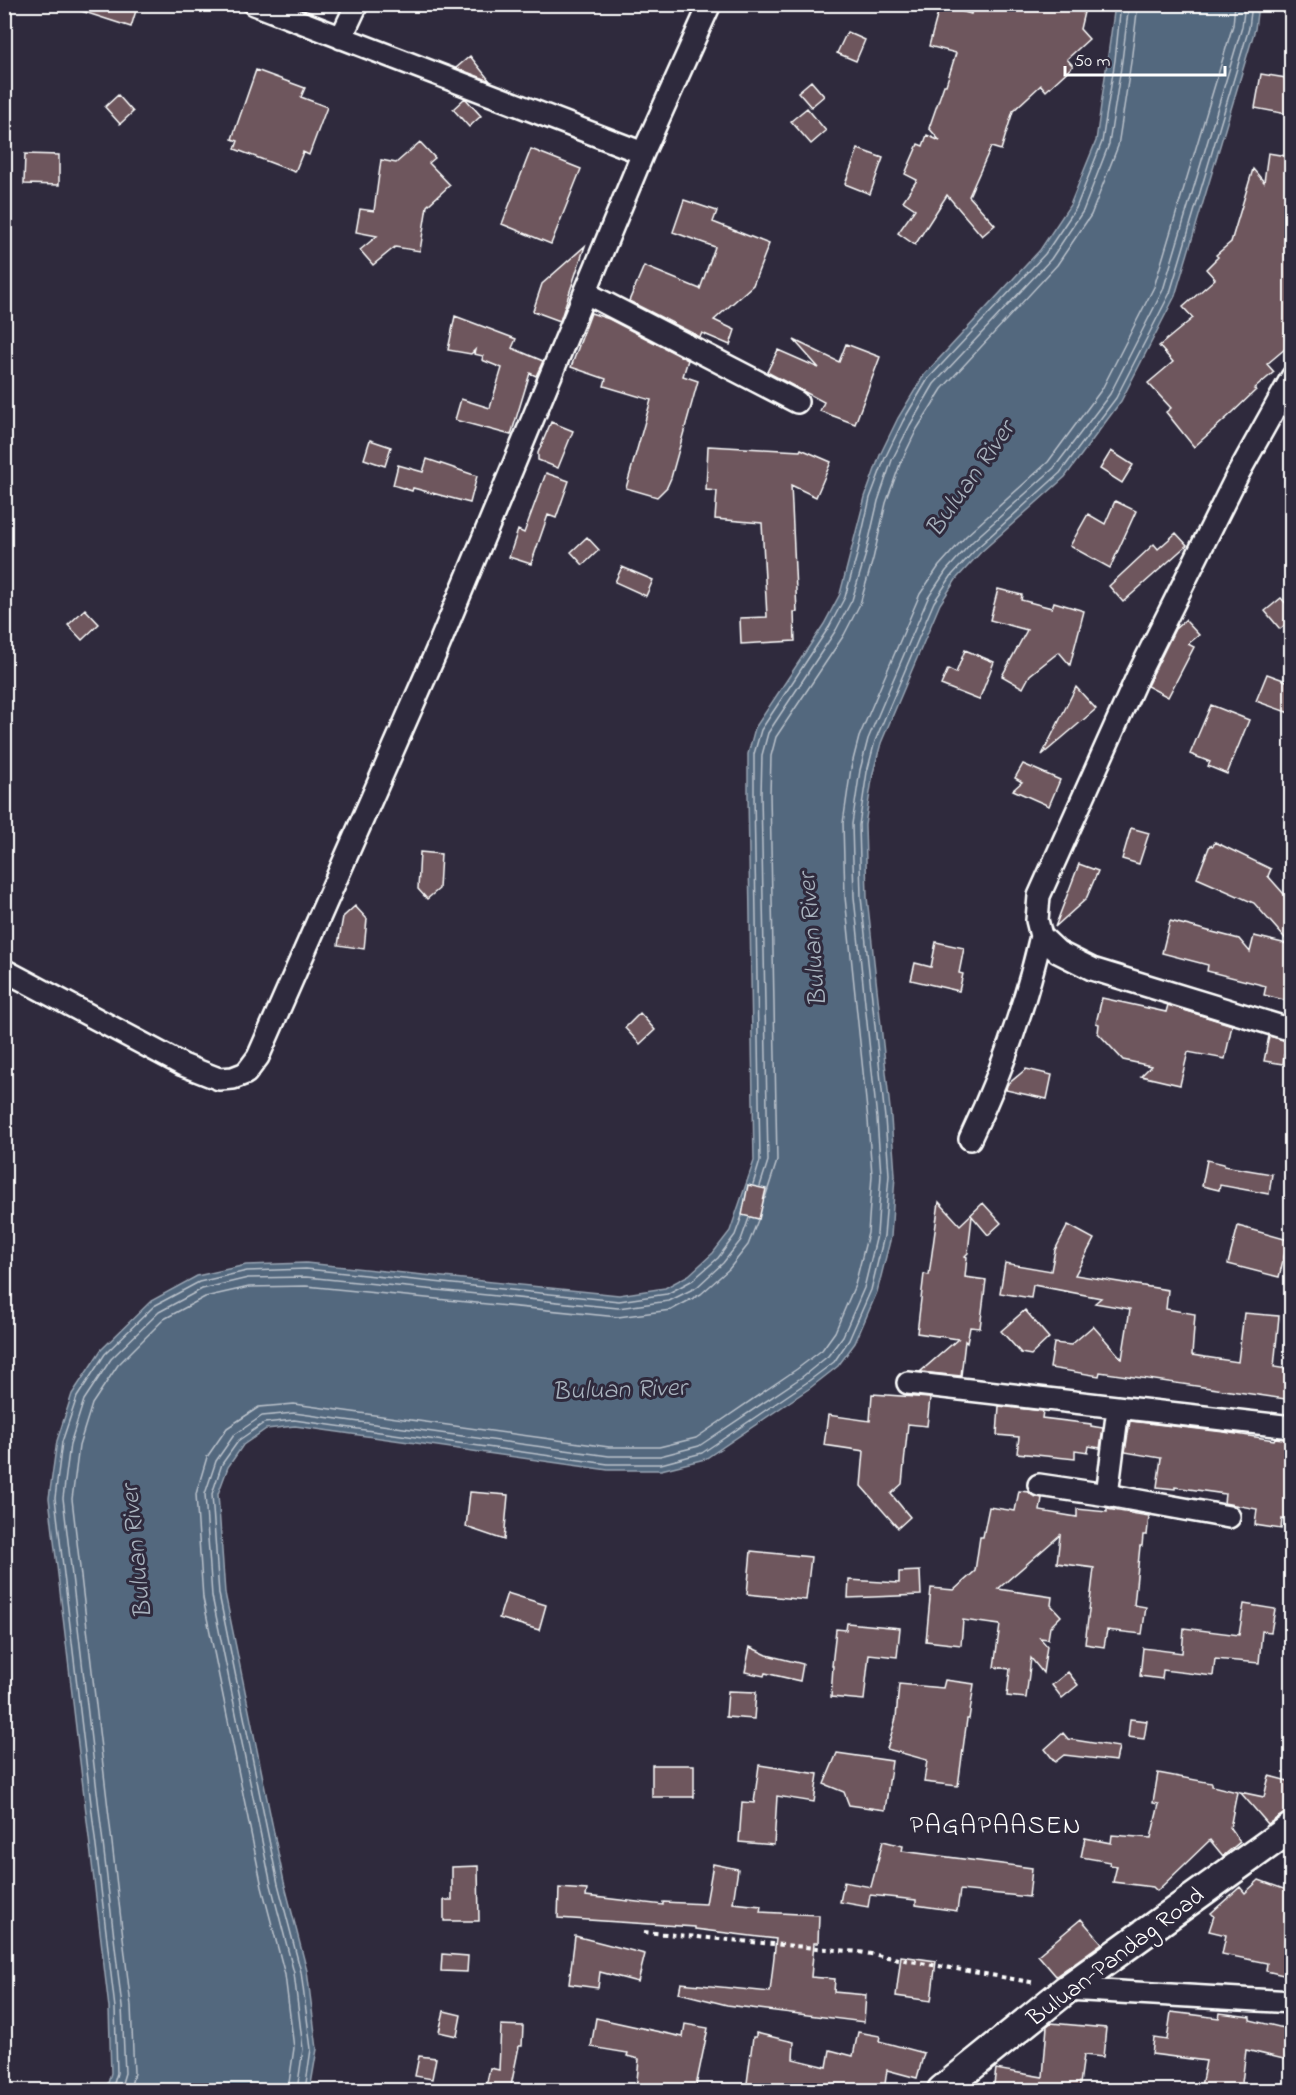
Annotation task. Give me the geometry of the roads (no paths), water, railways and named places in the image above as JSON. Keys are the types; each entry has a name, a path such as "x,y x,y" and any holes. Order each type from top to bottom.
{"main road":[{"name":"Buluan-Pandag Road","path":"942,2091 1067,1989 1285,1838"}],"street":[{"path":"254,4 643,153"},
{"path":"341,38 357,4"},
{"path":"4,970 183,1065 219,1079 233,1078 246,1073 258,1058 426,674 643,153 710,4"},
{"path":"586,293 797,402"},
{"path":"970,1139 993,1091 1029,988 1041,936 1037,920 1038,896 1138,675 1238,474 1292,377"},
{"path":"1041,936 1058,952 1092,969 1292,1030"},
{"path":"908,1383 1292,1427"},
{"path":"1107,1495 1118,1408"},
{"path":"1039,1485 1229,1517"},
{"path":"1067,1989 1292,2002"}],"water":[{"name":"Buluan River","path":"1115,5 1258,5 1255,29 1175,296 1121,401 1065,477 981,552 957,578 940,604 881,743 873,773 865,825 867,897 895,1175 891,1237 877,1292 855,1343 838,1366 810,1388 705,1459 661,1470 608,1470 295,1426 266,1429 243,1445 228,1467 218,1494 225,1593 284,1882 307,1971 317,2049 310,2090 106,2090 111,2073 109,2008 49,1498 57,1441 72,1394 101,1350 151,1301 197,1276 246,1265 306,1263 619,1295 665,1288 689,1275 713,1253 730,1231 754,1161 748,754 755,728 824,624 840,594 865,497 880,455 898,418 924,375 1040,250 1070,205 1096,141"}],"district":[{"name":"PAGAPAASEN","path":"996,1824"}]}
